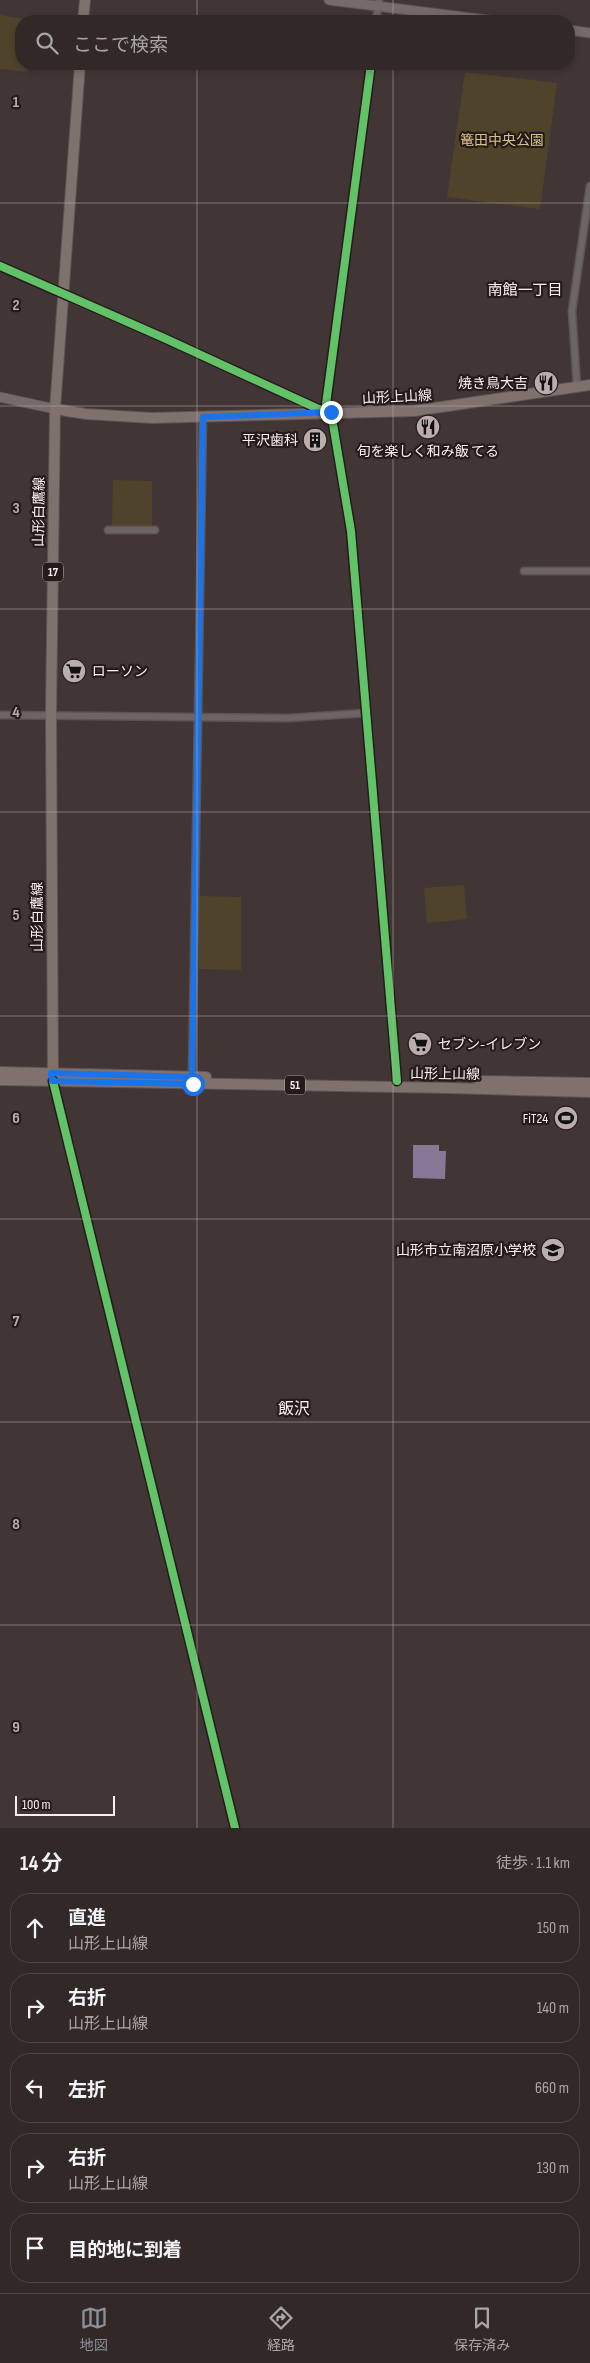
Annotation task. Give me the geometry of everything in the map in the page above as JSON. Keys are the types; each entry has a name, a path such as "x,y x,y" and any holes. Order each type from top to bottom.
{"main road":[{"path":"84,15 85,0"},
{"name":"山形白鷹線","path":"52,1077 51,713 55,409 80,70"},
{"name":"山形上山線","path":"55,409 86,414 152,418 414,411 590,386"},
{"name":"山形上山線","path":"0,1072 52,1077 590,1092"},
{"name":"山形上山線","path":"0,1080 52,1077 192,1077 590,1083"}],"street":[{"path":"329,0 378,3 455,15"},
{"path":"575,31 590,33"},
{"path":"370,70 328,412 351,531 397,1081"},
{"path":"577,387 572,311 590,186"},
{"path":"0,266 328,412"},
{"path":"0,397 55,409"},
{"path":"192,1077 203,417"},
{"path":"108,530 155,530"},
{"path":"524,571 590,571"},
{"path":"0,714 51,713 289,718 366,713"},
{"path":"52,1077 235,1828"}],"green space":[{"path":"0,15 15,18 15,70 27,70 27,72 0,69"},
{"name":"篭田中央公園","path":"465,72 557,83 540,209 447,197"},
{"path":"113,480 152,481 152,526 150,529 115,529 112,525"},
{"path":"464,885 467,919 427,923 424,888"},
{"path":"199,896 241,897 241,970 199,969"}],"shaded area":[{"path":"413,1145 439,1145 439,1151 446,1151 445,1179 413,1178"}],"cycle path":[{"path":"0,266 164,338 325,412 370,70"},
{"path":"331,412 351,531 397,1081"},
{"path":"53,1081 235,1828"}],"place":[{"name":"焼き鳥大吉","path":"546,383"},
{"name":"旬を楽しく和み飯 てる","path":"428,427"},
{"name":"平沢歯科","path":"315,440"},
{"name":"ローソン","path":"74,671"},
{"name":"セブン-イレブン","path":"420,1044"},
{"name":"FiT24","path":"566,1118"},
{"name":"山形市立南沼原小学校","path":"553,1250"}],"district":[{"name":"南館一丁目","path":"525,290"},
{"name":"飯沢","path":"294,1409"}],"route":[{"path":"193,1084 52,1081 51,1073 192,1077 203,417 331,412"}]}
